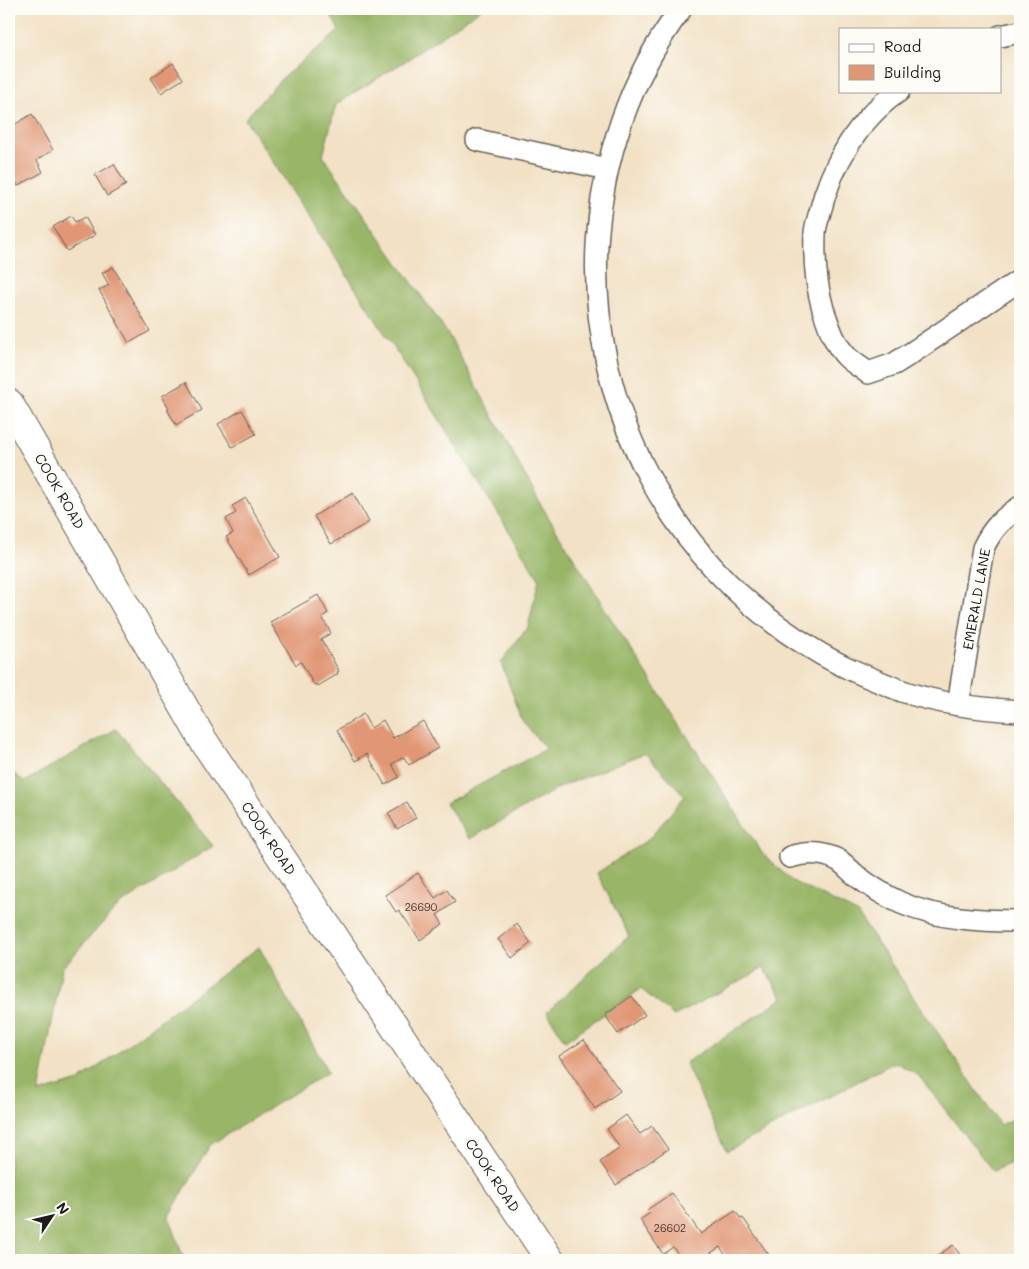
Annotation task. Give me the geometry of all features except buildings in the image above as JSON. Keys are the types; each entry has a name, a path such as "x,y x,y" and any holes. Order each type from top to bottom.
{"street":[{"path":"681,9 652,53 620,122 607,169 599,216 596,267 598,314 611,382 629,436 668,510 698,550 724,579 781,628 812,649 904,692 958,705 1020,711"},
{"path":"1002,36 1020,32"},
{"path":"898,92 878,108 860,127 825,191 815,233 816,277 828,324 836,341 847,356 868,373 894,364 1020,280"},
{"path":"477,140 607,169"},
{"name":"COOK ROAD","path":"9,403 204,740 550,1260"},
{"name":"EMERALD LANE","path":"958,705 983,548 996,526 1008,515 1020,508"},
{"path":"790,858 806,852 821,854 838,860 857,876 900,903 928,912 965,918 1020,921"}],"green space":[{"path":"328,9 481,9 407,60 336,104 323,156 448,334 541,505 612,620 762,853 792,881 857,913 1000,1125 1020,1115 1020,1159 993,1171 918,1075 895,1062 727,1151 685,1063 783,998 764,968 674,1016 641,989 565,1041 547,1012 629,936 597,873 649,839 685,796 645,753 560,787 470,839 446,803 546,749 523,722 501,663 528,627 539,579 404,363 245,119 280,80 339,31"},
{"path":"116,729 213,846 117,907 62,968 39,1093 79,1081 259,947 328,1072 210,1145 169,1216 184,1260 9,1260 9,769 24,782"}]}
